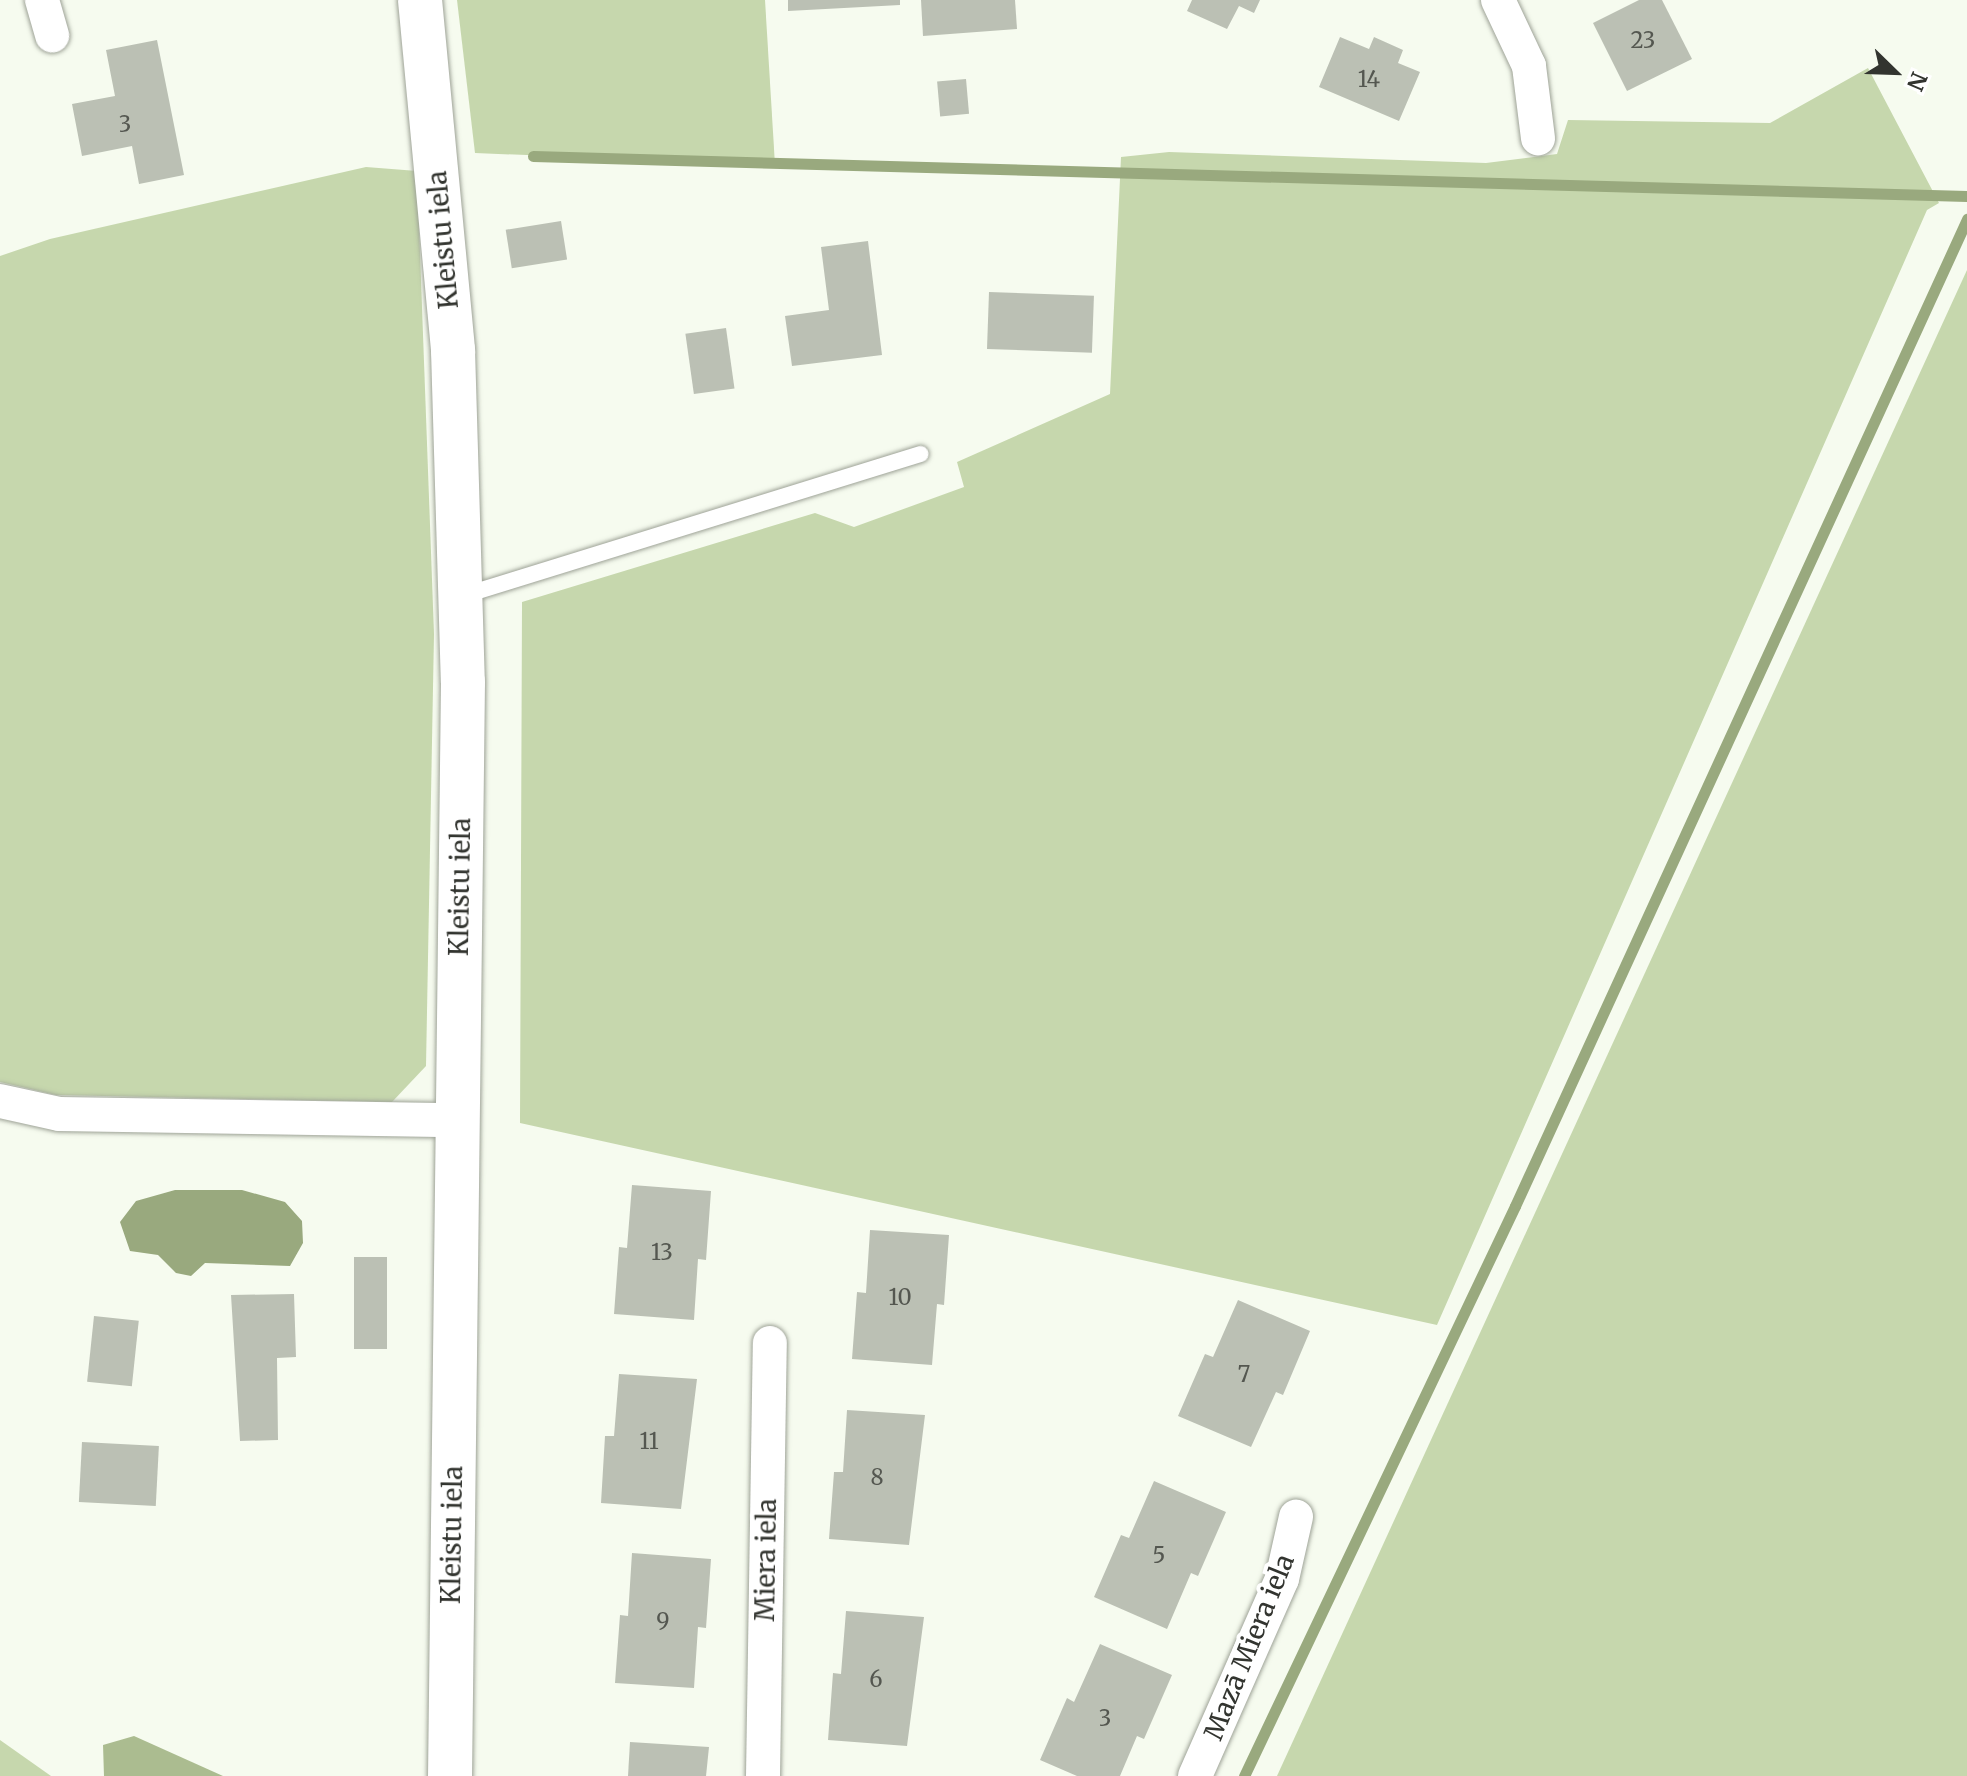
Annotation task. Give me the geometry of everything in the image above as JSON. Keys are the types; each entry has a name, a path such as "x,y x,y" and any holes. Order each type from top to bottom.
{"street":[{"path":"42,0 52,36"},
{"name":"Kleistu iela","path":"420,0 453,350 460,597 450,1776"},
{"path":"1498,0 1529,66 1538,138"},
{"path":"0,1101 59,1114 456,1120"},
{"name":"Miera iela","path":"763,1776 770,1343"},
{"name":"Mazā Miera iela","path":"1195,1776 1282,1579 1296,1517"}],"lane":[{"path":"460,597 921,454"}],"shaded area":[{"path":"457,0 765,0 775,165 475,153"},
{"path":"1868,68 1939,203 1927,210 1437,1325 520,1123 522,602 815,513 854,527 964,487 957,462 1110,394 1121,157 1169,152 1486,163 1557,154 1568,120 1770,123"},
{"path":"366,167 417,171 434,634 426,1066 392,1102 56,1095 0,1082 0,256 50,239"},
{"path":"1967,270 1967,1776 1277,1776"},
{"path":"175,1190 242,1190 285,1202 302,1221 303,1243 290,1266 205,1263 191,1276 176,1273 158,1255 130,1251 120,1222 136,1201"},
{"path":"134,1736 223,1776 104,1776 103,1745"},
{"path":"0,1740 51,1776 0,1776"}],"building":[{"path":"788,0 900,0 900,5 788,11"},
{"path":"921,0 1015,0 1017,29 923,36"},
{"path":"1192,0 1260,0 1254,13 1239,6 1227,29 1187,11"},
{"path":"1639,0 1662,0 1692,59 1627,91 1593,23"},
{"path":"1340,37 1369,49 1374,37 1403,50 1398,63 1420,72 1399,121 1319,87"},
{"path":"157,40 184,175 139,184 132,146 82,156 72,104 115,96 106,50"},
{"path":"966,79 969,114 940,116 937,82"},
{"path":"561,221 567,260 512,268 506,230"},
{"path":"868,241 882,355 792,366 785,316 829,310 821,247"},
{"path":"989,292 1094,296 1092,353 987,349"},
{"path":"726,328 734,388 694,394 685,334"},
{"path":"632,1185 711,1191 706,1260 698,1259 694,1320 614,1314 619,1247 627,1248"},
{"path":"870,1230 949,1235 944,1305 937,1304 932,1365 852,1359 857,1292 866,1293"},
{"path":"354,1257 387,1257 387,1349 354,1349"},
{"path":"294,1294 296,1357 277,1358 278,1440 240,1441 231,1295"},
{"path":"1238,1300 1310,1331 1283,1395 1276,1392 1251,1447 1178,1416 1205,1354 1213,1357"},
{"path":"94,1316 139,1321 132,1386 87,1382"},
{"path":"619,1374 697,1379 681,1509 601,1503 605,1436 614,1436"},
{"path":"847,1410 925,1415 909,1545 829,1539 834,1472 843,1472"},
{"path":"82,1442 159,1446 156,1506 79,1502"},
{"path":"1154,1481 1226,1512 1198,1576 1191,1573 1167,1629 1094,1597 1121,1535 1129,1538"},
{"path":"632,1553 711,1559 706,1628 698,1627 694,1688 615,1683 620,1615 628,1616"},
{"path":"846,1611 924,1617 907,1746 828,1740 833,1673 841,1674"},
{"path":"1100,1644 1172,1675 1144,1739 1137,1736 1120,1776 1077,1776 1040,1760 1067,1698 1074,1702"},
{"path":"630,1742 709,1747 706,1776 628,1776"}],"waterway":[{"path":"533,156 1967,196"},
{"path":"1244,1776 1515,1206 1967,219"}]}
